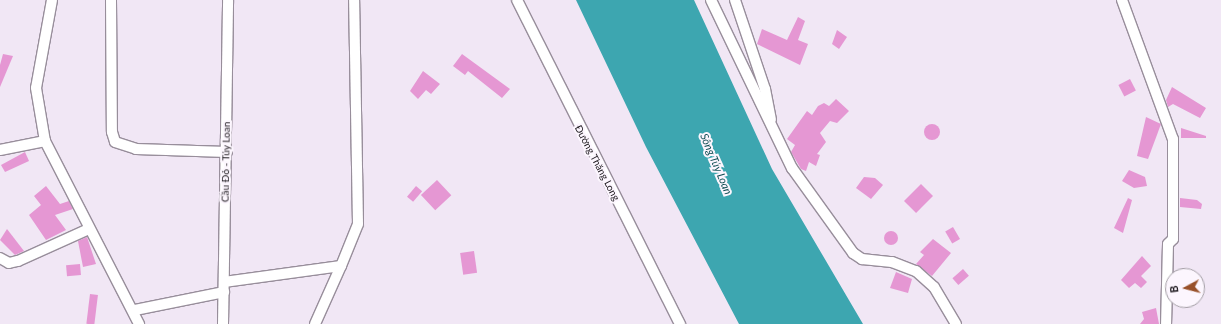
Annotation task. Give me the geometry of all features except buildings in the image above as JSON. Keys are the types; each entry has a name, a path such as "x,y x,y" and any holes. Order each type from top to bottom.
{"street":[{"path":"52,0 36,88 45,141 89,229 135,310 139,324"},
{"path":"111,0 112,132 115,142 136,149 227,152"},
{"name":"Cầu Đỏ - Túy Loan","path":"223,324 227,152 228,0"},
{"path":"315,324 358,224 354,0"},
{"name":"Đường Thăng Long","path":"517,0 680,324"},
{"path":"710,0 730,46 796,175 855,256 900,264 916,271 934,287 956,324"},
{"path":"735,0 765,89 772,127"},
{"path":"1122,0 1173,139 1173,239 1168,244 1166,324"},
{"path":"0,150 45,141"},
{"path":"0,258 9,263 18,261 89,229"},
{"path":"135,310 224,287 341,266"}],"water":[{"name":"Sông Túy Loan","path":"576,0 694,0 772,169 863,324 739,324 646,147"}]}
